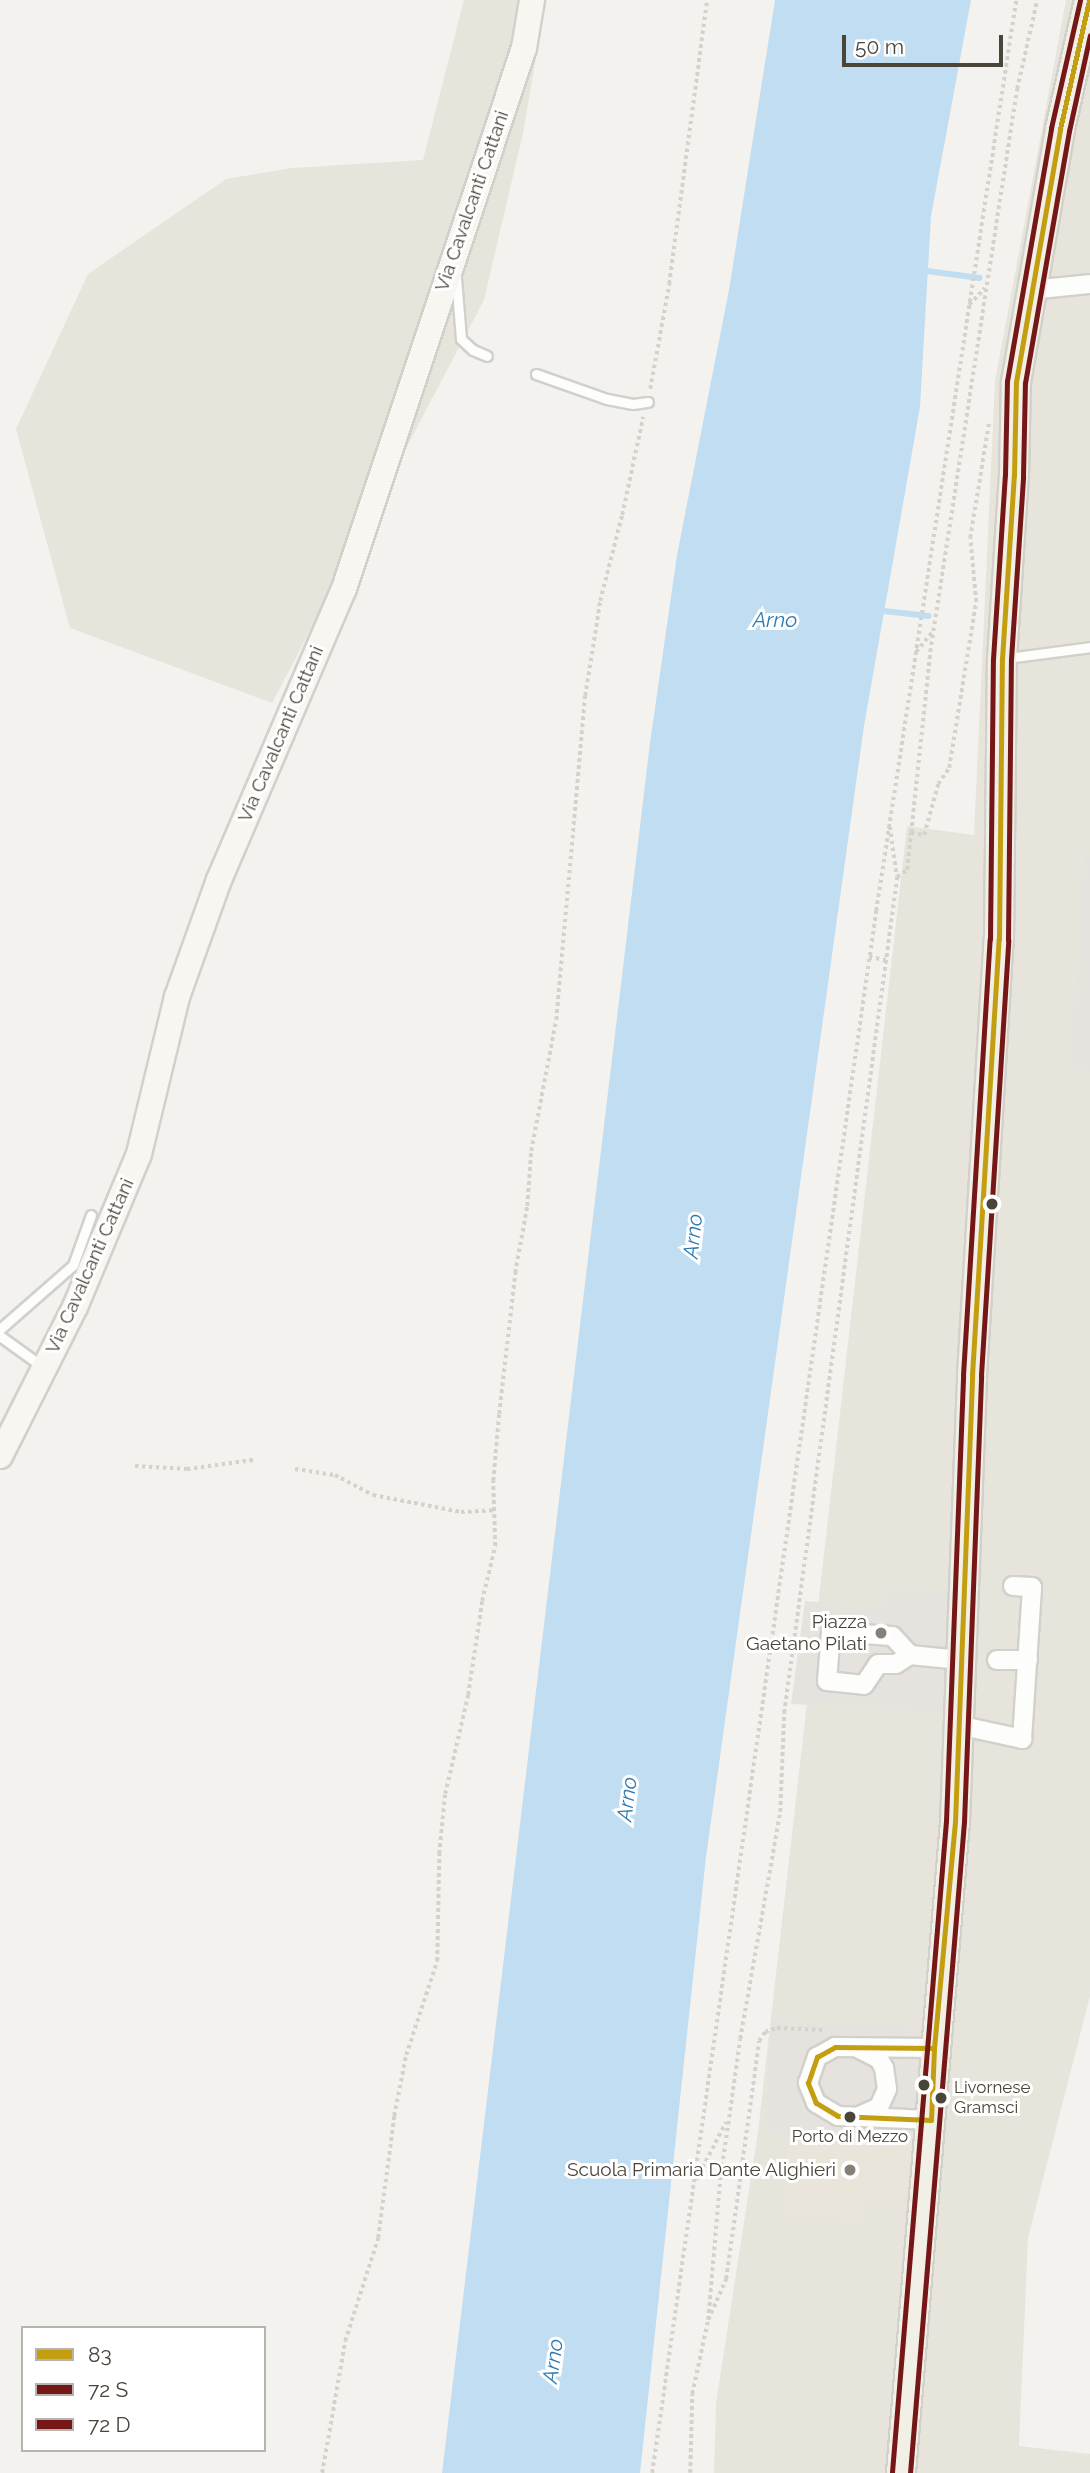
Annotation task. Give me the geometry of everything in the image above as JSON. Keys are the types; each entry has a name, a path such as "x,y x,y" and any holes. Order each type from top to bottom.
{"main road":[{"path":"901,2473 931,2120 934,2048 955,1822 972,1375 999,939 1002,659 1014,475 1016,382 1060,130 1081,24 1089,0"}],"street":[{"name":"Via Cavalcanti Cattani","path":"0,1456 75,1307 139,1154 177,997 219,880 344,589 524,48 532,0"},
{"path":"1031,290 1090,284"},
{"path":"958,1725 1022,1739 1032,1587 1013,1586"},
{"path":"910,1655 892,1636 831,1632 827,1681 864,1685 878,1664 896,1664 910,1655 961,1660"},
{"path":"997,1660 1028,1660"},
{"path":"931,2120 850,2118 826,2111 810,2094 808,2083 817,2057 843,2046 934,2048"},
{"path":"843,2046 863,2049 878,2059 887,2080 884,2099 879,2107 850,2118"}],"lane":[{"path":"450,264 457,282 461,339 473,350 487,356"},
{"path":"536,374 607,399 633,404 648,402"},
{"path":"1002,659 1090,647"},
{"path":"0,1329 73,1265 91,1215"},
{"path":"0,1336 45,1368"}],"path":[{"path":"321,2473 345,2341 378,2238 394,2116 406,2055 437,1961 439,1853 445,1794 468,1695 482,1601 495,1546 499,1414 531,1151 556,1020 584,696 600,601 648,402 669,284 707,0"},
{"path":"652,2473 889,821 1016,0"},
{"path":"897,877 907,870 934,629 1017,89 1037,0"},
{"path":"968,306 987,286"},
{"path":"911,833 924,835 938,784 949,768 976,602 970,538 991,410"},
{"path":"915,654 934,629"},
{"path":"690,2473 692,2394 708,2320 720,2180 729,2117 780,1812 786,1702 897,877 889,821"},
{"path":"869,957 886,960"},
{"path":"135,1466 187,1469 253,1460"},
{"path":"295,1469 335,1475 373,1495 461,1512 494,1510"},
{"path":"708,2320 726,2279 759,2041 765,2032 777,2028 806,2027 834,2032 843,2046"},
{"path":"695,2183 729,2117"}],"shaded area":[{"path":"464,0 546,0 523,133 484,300 272,703 70,628 16,429 88,274 226,179 292,168 423,160"},
{"path":"1066,0 1090,0 1090,1996 1028,2238 1019,2446 1090,2454 1090,2473 714,2473 716,2403 758,2132 907,826 974,835 995,381"},
{"path":"1084,856 1090,856 1090,1070 1070,1069"},
{"name":"Piazza Gaetano Pilati","path":"888,1587 964,1591 959,1712 791,1704 805,1601 882,1607"},
{"path":"771,2019 936,2028 930,2141 765,2133"},
{"name":"Scuola Primaria Dante Alighieri","path":"788,2134 916,2142 912,2200 864,2197 863,2222 782,2215"}],"water":[{"name":"Arno","path":"775,0 971,0 931,216 920,407 864,726 706,1857 640,2473 442,2473 650,743 677,555 729,290"}],"waterway":[{"path":"927,271 980,278"},
{"path":"884,611 929,616"}],"transit line":[{"path":"892,2472 946,1821 963,1375 990,939 993,659 1005,475 1007,381 1051,128 1080,0"},
{"name":"83","path":"931,2120 934,2048 955,1822 972,1375 999,939 1002,659 1014,475 1016,382 1060,129 1089,0"},
{"path":"910,2473 964,1822 981,1375 1008,940 1011,659 1023,476 1025,383 1069,131 1090,35"},
{"name":"83","path":"931,2120 838,2116 816,2103 808,2083 817,2057 835,2047 934,2048"}],"place":[{"name":"Piazza Gaetano Pilati","path":"881,1633"},
{"name":"Livornese Gramsci","path":"941,2098"},
{"name":"Porto di Mezzo","path":"850,2117"},
{"name":"Scuola Primaria Dante Alighieri","path":"850,2170"}]}
